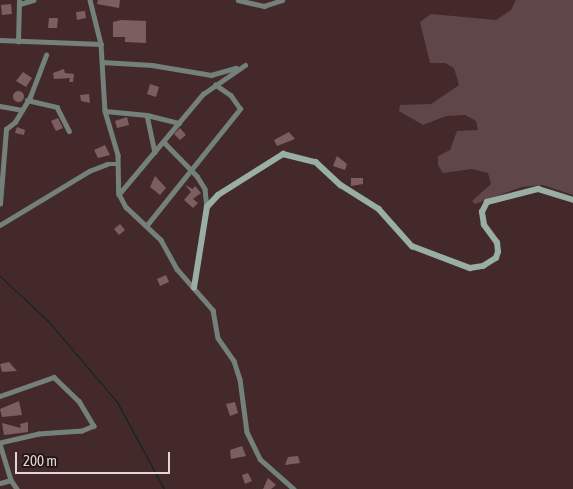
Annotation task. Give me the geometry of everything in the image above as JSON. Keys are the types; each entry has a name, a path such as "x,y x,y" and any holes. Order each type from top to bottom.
{"street":[{"path":"18,42 19,2 33,0"},
{"path":"90,0 101,44 105,111 118,164 119,194 126,207 147,225 194,288 213,310 218,338 234,361 247,432 260,459 294,489"},
{"path":"238,0 264,6 282,0"},
{"path":"0,40 101,44"},
{"path":"0,204 6,129 22,110 46,55"},
{"path":"102,62 144,64 211,75 245,65 203,94 119,194"},
{"path":"147,225 190,168 240,109 231,96 215,85"},
{"path":"27,100 57,107 69,131"},
{"path":"0,106 22,110"},
{"path":"105,111 147,115 179,123"},
{"path":"147,115 154,152"},
{"path":"164,142 190,168 205,188 207,207 194,288"},
{"path":"207,207 218,195 283,154 316,162 341,185 379,209 412,246 470,268 482,266 496,258 498,252 497,243 484,225 482,212 488,202 538,189 573,200"},
{"path":"0,225 89,171 107,164 118,164"},
{"path":"0,396 54,377 79,401 94,426 82,431 39,434 0,443 11,480 18,489"},
{"path":"0,483 11,480"}],"shaded area":[{"path":"516,0 573,0 573,195 543,185 522,187 475,204 472,201 491,184 488,173 472,169 443,173 438,165 438,156 450,150 457,131 478,130 476,121 465,115 446,116 423,125 399,111 400,105 431,104 459,85 454,68 445,63 430,63 420,22 431,14 496,20 511,10"}],"building":[{"path":"98,0 120,0 119,8 97,4"},
{"path":"11,4 12,14 2,15 1,5"},
{"path":"85,11 86,18 77,20 76,12"},
{"path":"49,18 58,18 57,28 48,28"},
{"path":"121,20 146,21 146,43 125,42 125,37 113,37 113,22"},
{"path":"64,69 65,73 74,74 73,82 69,82 70,78 54,79 53,73"},
{"path":"23,72 32,78 26,87 16,81"},
{"path":"150,84 159,87 156,97 147,94"},
{"path":"16,91 20,91 23,96 22,100 16,101 13,98 13,94"},
{"path":"89,94 90,103 81,101 80,95"},
{"path":"127,117 129,125 117,128 115,121"},
{"path":"58,118 63,128 56,131 51,121"},
{"path":"17,127 25,130 24,135 15,133"},
{"path":"180,128 186,135 180,140 174,134"},
{"path":"289,132 295,139 277,146 274,140"},
{"path":"105,145 110,155 98,158 94,150"},
{"path":"337,156 347,164 345,170 333,166"},
{"path":"155,176 166,188 160,195 150,187"},
{"path":"351,178 363,178 363,184 351,186"},
{"path":"185,185 193,189 195,186 201,193 193,199 198,203 193,208 184,200 191,192"},
{"path":"120,224 125,230 119,235 114,229"},
{"path":"166,275 169,282 160,286 157,279"},
{"path":"9,362 17,371 2,372 0,364"},
{"path":"19,401 22,415 2,417 0,409"},
{"path":"235,402 238,413 230,416 226,404"},
{"path":"28,422 28,432 4,435 2,423 21,428 20,424"},
{"path":"242,446 246,456 231,459 230,450"},
{"path":"298,456 300,463 285,465 288,457"},
{"path":"248,473 252,481 245,484 242,475"},
{"path":"268,478 276,485 271,489 263,489"}],"waterway":[{"path":"0,276 49,322 117,402 164,489"}]}
